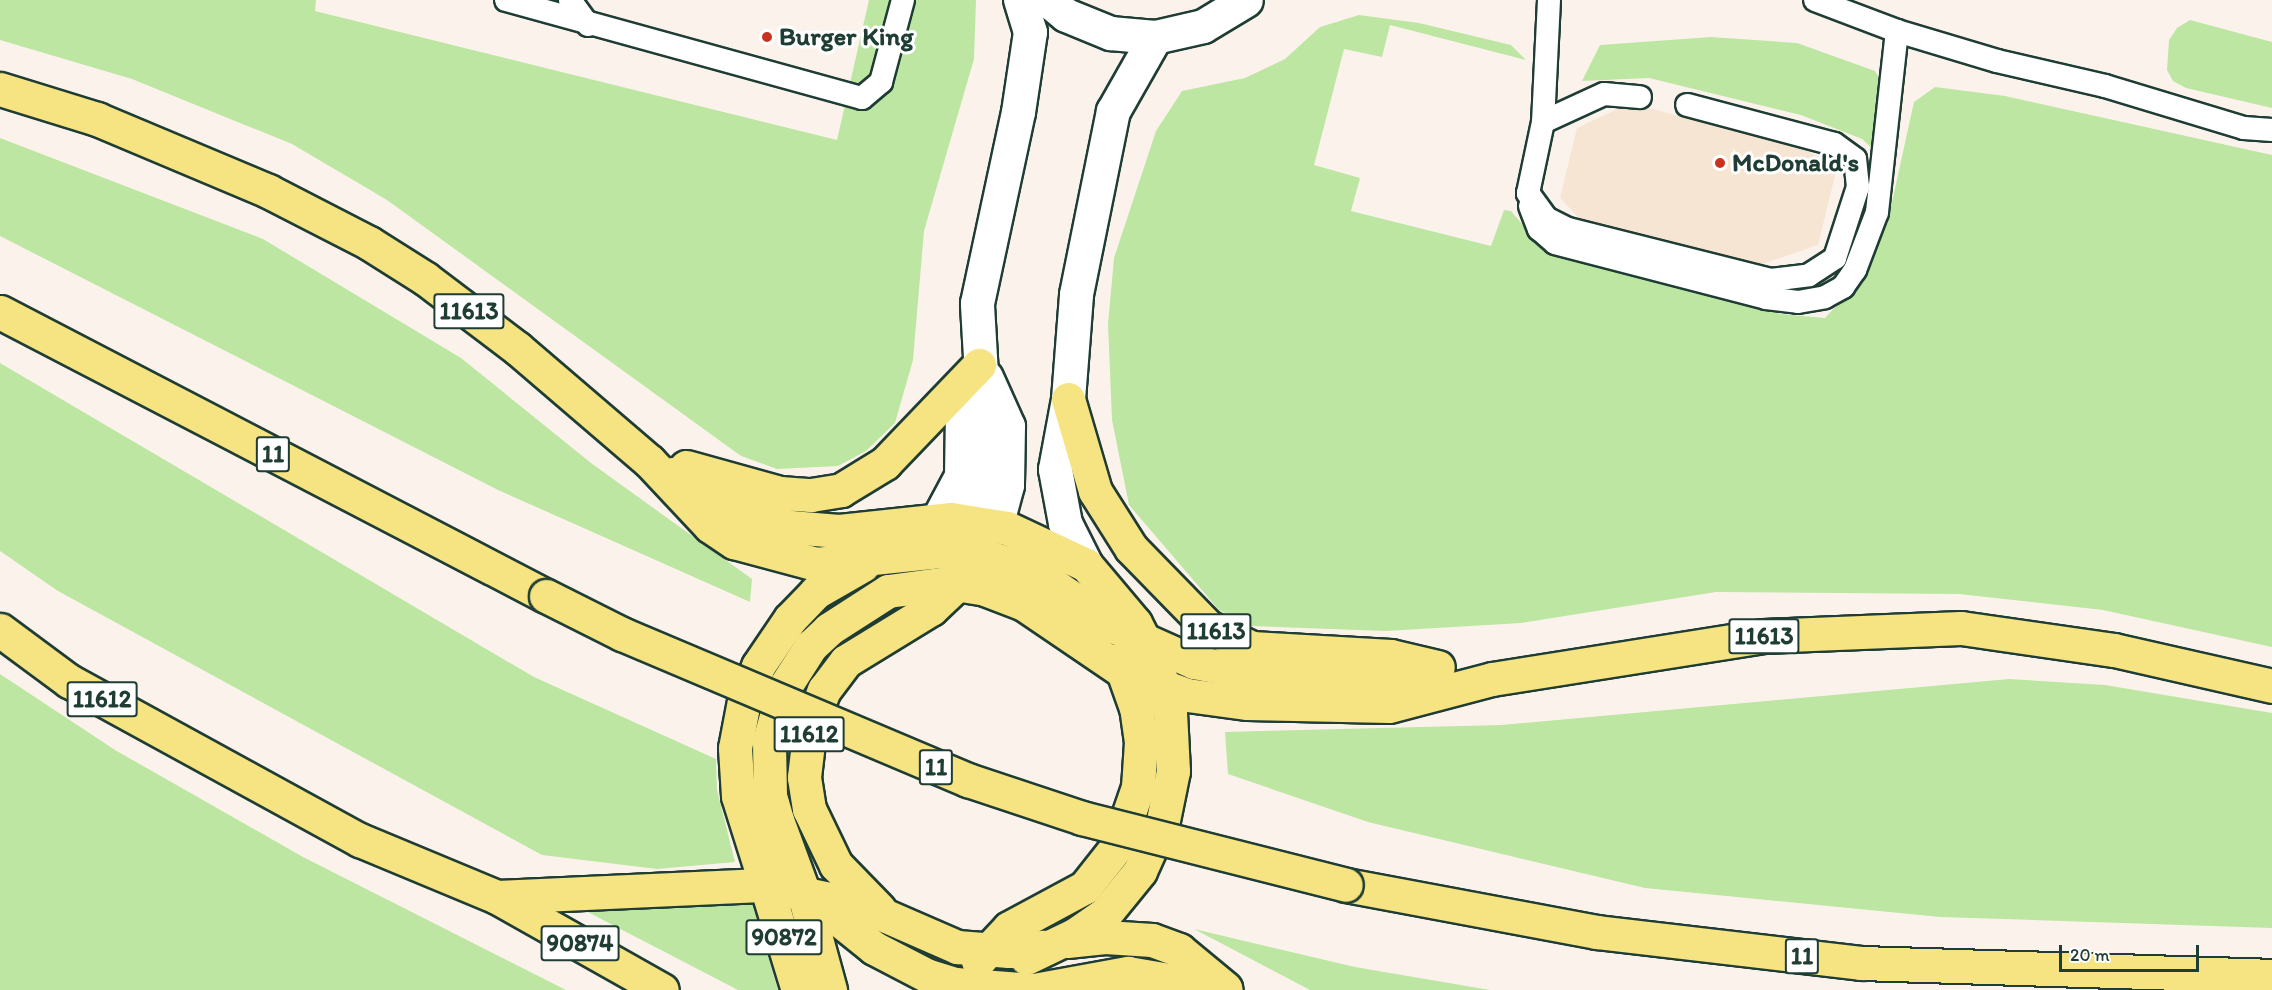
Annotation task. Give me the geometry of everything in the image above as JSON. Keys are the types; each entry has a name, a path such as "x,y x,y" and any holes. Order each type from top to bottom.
{"main road":[{"name":"11613","path":"0,89 150,142 268,191 369,243 426,279 517,348 649,461 692,508 734,542 816,564 883,559"},
{"name":"11","path":"0,312 546,596 644,644 968,780 1082,818 1346,885 1598,932 1861,963 2272,976"},
{"path":"649,461 707,471 780,493 811,495 841,490 891,458 979,365"},
{"name":"11613","path":"1068,399 1095,491 1131,548 1208,627 1252,648 1391,656 1492,680"},
{"name":"11613","path":"649,461 742,512 790,527 858,530 971,530"},
{"name":"11612","path":"971,530 899,589 865,603 811,646 776,710 769,741 770,795 803,891 874,948 928,976 963,988 1033,990 1128,973 1226,990"},
{"name":"11612","path":"897,921 853,886 826,847 805,793 804,755 817,705 832,676 862,648 931,609 960,584 971,530"},
{"name":"11612","path":"971,530 1113,626 1145,640"},
{"name":"11612","path":"766,885 738,796 737,727 747,692 776,636 800,608 833,580 909,548 971,530 1038,539 1086,565 1145,640 1165,689 1173,771 1152,847 1140,872 1113,906 1019,963 996,990"},
{"name":"11612","path":"883,559 948,551"},
{"name":"11612","path":"899,589 960,584 1024,604 1124,672 1165,689"},
{"name":"11612","path":"963,988 986,951 1009,928 1085,887 1118,845 1138,787 1141,742 1136,708 1124,672 1106,633 1079,602"},
{"name":"11613","path":"1165,689 1247,703 1389,706 1492,680 1763,636 1961,628 2114,650 2272,686"},
{"name":"11612","path":"0,630 69,681 360,840 497,897 766,885 803,891 863,906 931,939 986,951 1105,937 1152,940 1179,950 1226,990"},
{"name":"11613","path":"1145,640 1194,662 1283,680 1492,680"},
{"name":"90872","path":"766,885 798,990"},
{"name":"90872","path":"803,891 830,990"},
{"name":"90874","path":"497,897 662,990"}],"street":[{"path":"971,530 961,476 962,411 979,365 977,303 1018,112 1030,32 1020,0"},
{"path":"1048,0 1066,15 1110,33 1155,37 1203,26 1247,0"},
{"path":"1086,565 1065,523 1058,495 1057,446 1068,399 1076,294 1113,111 1155,37"},
{"path":"971,530 1007,485 1008,426 979,365"}],"lane":[{"path":"506,0 588,25 862,98 881,82 903,0"},
{"path":"570,0 588,25"},
{"path":"1550,0 1543,122 1528,193 1532,218 1544,236 1555,243 1766,298 1798,302 1825,297 1843,287 1856,270 1877,212 1897,32"},
{"path":"1815,0 1897,32 2105,86 2244,128 2272,129"},
{"path":"1543,122 1604,94 1640,97"},
{"path":"1528,193 1546,218 1568,229 1771,280 1809,275 1835,258 1858,187 1856,159 1834,144 1687,105"}],"shaded area":[{"name":"McDonald's","path":"1630,103 1804,149 1837,168 1818,245 1760,265 1580,219 1560,198 1577,128"}],"green space":[{"path":"0,0 316,0 315,11 837,140 869,0 976,0 974,59 924,231 913,360 895,423 866,451 838,466 777,469 741,456 387,200 292,144 132,79 0,40"},
{"path":"1359,15 1419,23 1511,45 1526,60 1390,25 1382,57 1344,49 1314,165 1360,178 1351,211 1491,246 1504,210 1511,211 1548,254 1781,314 1825,318 1862,278 1890,211 1914,102 1935,87 2005,96 2272,155 2272,647 2103,610 1959,594 1716,592 1521,623 1386,631 1251,626 1219,610 1129,505 1112,420 1108,324 1114,258 1156,131 1182,91 1245,78 1285,59 1320,27"},
{"path":"2190,20 2272,42 2272,108 2186,88 2173,81 2167,70 2169,40 2177,28"},
{"path":"1711,37 1797,43 1875,71 1890,97 1877,153 1862,139 1801,115 1649,78 1582,81 1600,45"},
{"path":"0,138 263,239 461,358 591,463 752,579 750,602 498,490 0,236"},
{"path":"0,363 534,677 716,759 717,790 735,862 657,869 542,855 58,591 0,551"},
{"path":"0,674 115,750 303,857 566,990 0,990"},
{"path":"2009,679 2105,685 2272,713 2272,928 1940,917 1645,888 1368,822 1228,774 1225,732 1501,725"},
{"path":"714,902 752,902 778,990 738,990 580,908 654,909"},
{"path":"1194,929 1355,967 1490,990 1310,990"}],"place":[{"name":"Burger King","path":"767,37"},
{"name":"McDonald's","path":"1720,163"}]}
